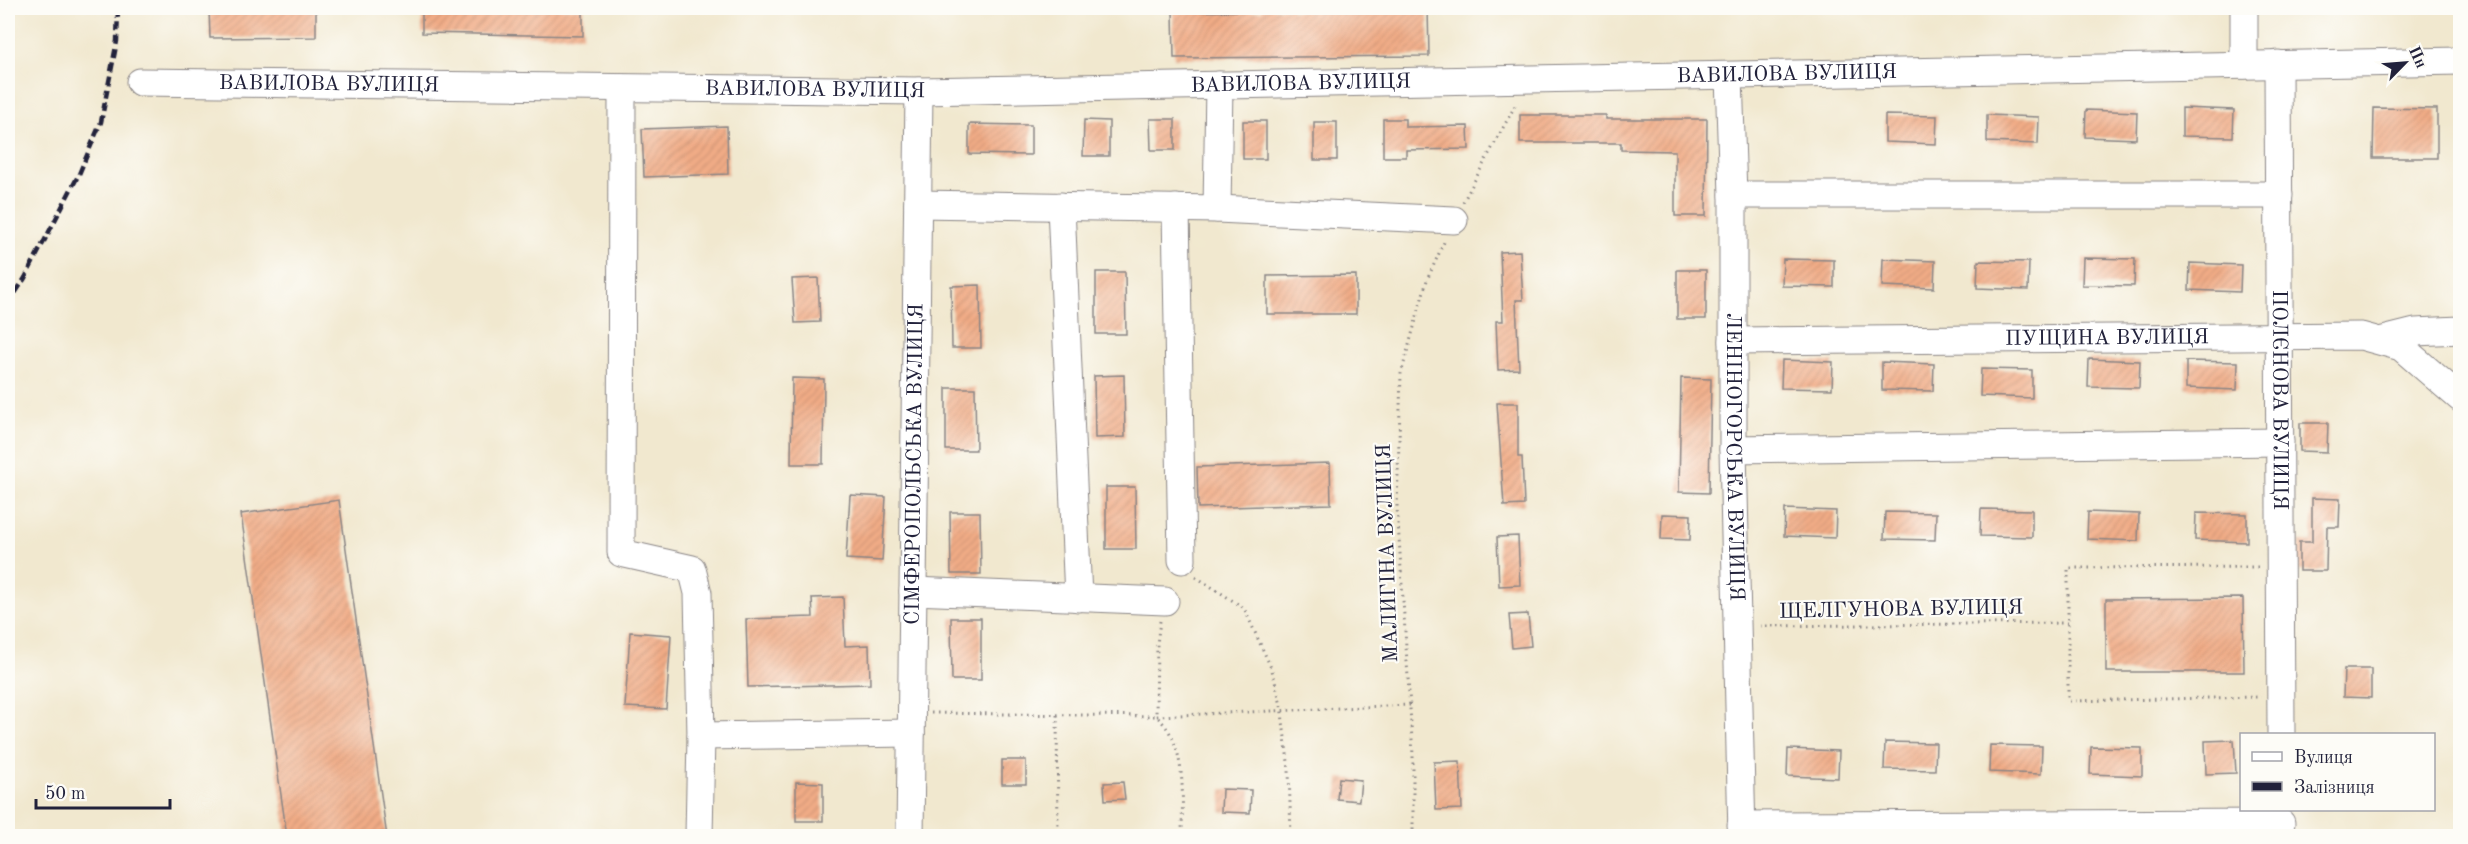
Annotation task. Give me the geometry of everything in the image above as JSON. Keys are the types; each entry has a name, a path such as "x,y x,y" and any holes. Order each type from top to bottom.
{"street":[{"path":"2244,8 2244,65"},
{"name":"ВАВИЛОВА ВУЛИЦЯ","path":"140,82 919,92 2460,61"},
{"name":"ПОЛЄНОВА ВУЛИЦЯ","path":"2278,64 2281,733"},
{"name":"ЛЕНІНОГОРСЬКА ВУЛИЦЯ","path":"1729,76 1733,195 1736,626 1742,831"},
{"path":"1217,209 1219,85"},
{"path":"622,88 621,553 692,569 698,593 701,736 699,837"},
{"name":"СІМФЕРОПОЛЬСЬКА ВУЛИЦЯ","path":"910,837 919,92"},
{"path":"1733,195 2279,195"},
{"path":"918,204 1217,209 1454,220"},
{"path":"1060,206 1078,598"},
{"path":"1176,208 1182,560"},
{"path":"2383,340 2415,332 2460,330"},
{"name":"ПУЩИНА ВУЛИЦЯ","path":"1733,341 2361,336 2383,340 2401,347 2460,398"},
{"path":"1733,449 2280,442"},
{"path":"913,591 1165,601"},
{"path":"701,736 911,723"},
{"path":"1742,831 2281,823"}],"path":[{"name":"МАЛИГІНА ВУЛИЦЯ","path":"1413,837 1410,705 1398,507 1401,374 1426,280 1454,220 1528,80"},
{"path":"1182,560 1203,582 1229,596 1244,608 1272,670 1282,711 1289,770 1291,837"},
{"path":"2280,567 2068,568 2067,623 2068,701 2280,696"},
{"path":"1165,601 1157,644 1156,716 1167,726 1177,753 1182,784 1182,837"},
{"name":"ЩЕЛГУНОВА ВУЛИЦЯ","path":"1736,626 2067,623"},
{"path":"911,723 1057,715 1156,716 1410,705"},
{"path":"1057,715 1058,837"}],"building":[{"path":"209,8 316,8 316,37 210,38"},
{"path":"422,8 583,8 583,36 422,33"},
{"path":"1262,8 1329,11 1329,8 1428,8 1429,56 1174,58 1173,12 1262,11"},
{"path":"2182,108 2234,110 2233,137 2182,136"},
{"path":"2374,108 2437,109 2437,158 2373,158"},
{"path":"2086,110 2137,112 2136,139 2085,137"},
{"path":"1520,115 1606,115 1606,119 1707,119 1706,216 1675,216 1675,151 1621,150 1621,143 1520,143"},
{"path":"1885,115 1937,116 1936,144 1885,142"},
{"path":"1987,115 2039,117 2038,144 1987,142"},
{"path":"1150,119 1175,119 1175,150 1151,150"},
{"path":"1383,119 1405,119 1405,127 1468,126 1469,149 1406,150 1406,157 1383,157"},
{"path":"1084,120 1109,121 1109,156 1083,156"},
{"path":"1243,121 1266,121 1266,159 1243,159"},
{"path":"1314,122 1337,122 1337,160 1314,160"},
{"path":"969,124 1031,125 1031,155 969,154"},
{"path":"727,126 728,174 644,177 642,129"},
{"path":"1520,251 1523,300 1516,300 1519,369 1498,370 1496,321 1503,321 1500,252"},
{"path":"2083,258 2135,259 2134,286 2082,285"},
{"path":"1783,259 1834,260 1834,287 1782,286"},
{"path":"1883,259 1935,261 1934,288 1882,286"},
{"path":"1978,261 2029,262 2028,290 1977,288"},
{"path":"2190,263 2241,265 2240,292 2189,290"},
{"path":"1677,270 1706,270 1706,319 1677,319"},
{"path":"1096,272 1125,272 1126,334 1096,334"},
{"path":"1356,275 1356,314 1267,314 1267,276"},
{"path":"818,278 820,322 795,323 792,279"},
{"path":"980,285 981,348 952,348 951,286"},
{"path":"2089,359 2140,361 2139,388 2088,387"},
{"path":"1782,360 1833,362 1832,389 1781,388"},
{"path":"2186,361 2238,362 2237,390 2186,388"},
{"path":"1882,362 1934,364 1933,391 1882,390"},
{"path":"1981,369 2032,370 2032,398 1980,396"},
{"path":"1124,375 1125,437 1095,438 1094,376"},
{"path":"792,378 824,379 823,464 791,464"},
{"path":"1681,378 1711,379 1709,493 1679,492"},
{"path":"946,388 975,388 976,450 946,450"},
{"path":"1497,403 1518,403 1518,457 1522,457 1524,505 1504,506"},
{"path":"2300,423 2328,423 2327,452 2300,451"},
{"path":"1330,463 1331,504 1198,508 1197,467"},
{"path":"1106,487 1135,487 1136,549 1106,549"},
{"path":"850,495 886,497 882,561 846,559"},
{"path":"2312,498 2340,499 2339,527 2327,527 2326,571 2299,571 2299,542 2312,542"},
{"path":"339,500 387,837 287,837 241,514"},
{"path":"1785,509 1836,511 1835,538 1784,536"},
{"path":"1981,509 2032,510 2032,537 1980,536"},
{"path":"950,512 980,512 981,574 951,574"},
{"path":"1885,512 1936,513 1935,540 1884,539"},
{"path":"2088,512 2139,514 2138,541 2087,539"},
{"path":"2196,513 2247,514 2247,542 2195,540"},
{"path":"1662,514 1691,515 1690,540 1661,539"},
{"path":"1518,536 1520,585 1499,586 1497,537"},
{"path":"843,597 845,646 869,645 870,684 748,687 746,619 813,617 812,598"},
{"path":"2243,598 2244,672 2106,672 2106,599"},
{"path":"1528,614 1531,646 1512,648 1509,615"},
{"path":"951,618 981,618 981,680 952,680"},
{"path":"630,632 671,635 666,709 625,707"},
{"path":"2344,669 2371,669 2371,698 2343,697"},
{"path":"2234,740 2236,773 2206,774 2205,741"},
{"path":"1885,742 1936,743 1935,770 1884,769"},
{"path":"1990,745 2042,746 2041,774 1989,772"},
{"path":"2091,747 2142,748 2142,776 2090,774"},
{"path":"1788,749 1839,751 1838,778 1787,776"},
{"path":"1002,760 1026,760 1026,784 1002,784"},
{"path":"1460,761 1462,809 1436,810 1434,762"},
{"path":"1339,778 1361,780 1359,801 1337,799"},
{"path":"796,782 823,783 823,821 796,821"},
{"path":"1123,782 1125,799 1105,800 1104,783"},
{"path":"1222,789 1251,790 1250,813 1221,812"}],"railway":[{"path":"8,304 25,278 79,174 101,122 117,41 118,8"}]}
